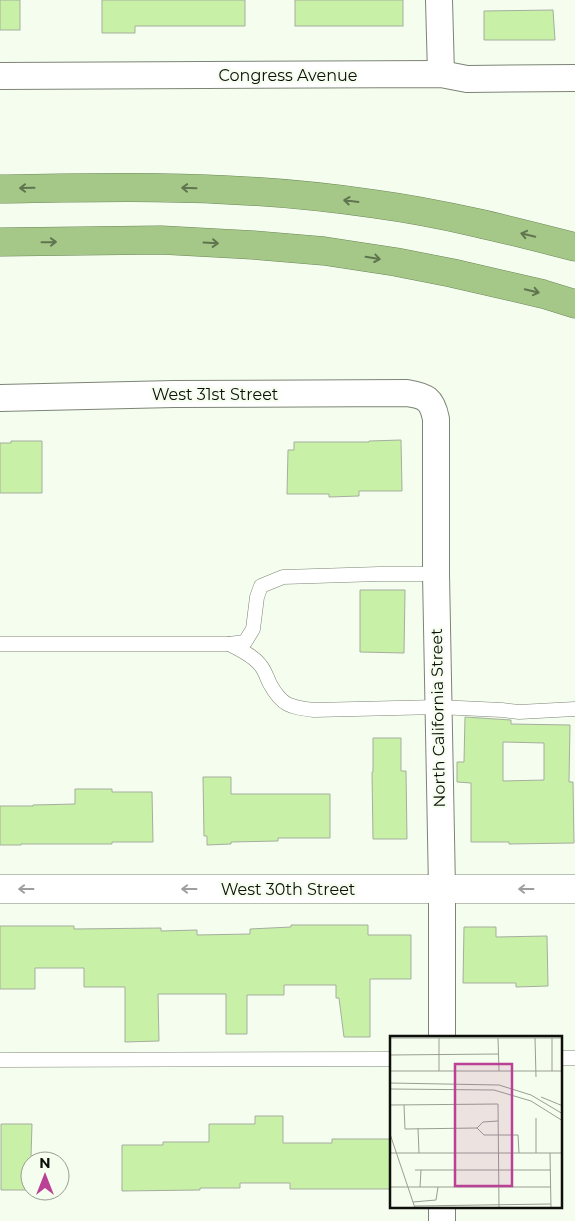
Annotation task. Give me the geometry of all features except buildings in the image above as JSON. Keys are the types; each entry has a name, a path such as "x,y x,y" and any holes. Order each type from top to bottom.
{"highway":[{"path":"0,189 160,187 308,196 376,204 443,215 575,247"},
{"path":"0,242 161,240 324,251 452,272 543,294 575,304"}],"main road":[{"name":"West 30th Street","path":"0,889 575,889"}],"street":[{"path":"439,0 441,74"},
{"name":"Congress Avenue","path":"0,76 441,74 466,79 575,78"},
{"name":"West 31st Street","path":"0,398 174,394 406,393 416,394 430,400"},
{"name":"North California Street","path":"430,400 436,419 436,574 442,889 442,1036"},
{"path":"442,1208 442,1221"}],"lane":[{"path":"0,644 229,644 246,642 252,629 260,586 284,577 436,574"},
{"path":"229,644 243,651 260,665 271,686 286,704 298,708 314,710 438,707 519,712 575,709"},
{"path":"0,1060 390,1058"},
{"path":"562,1058 575,1058"}]}
